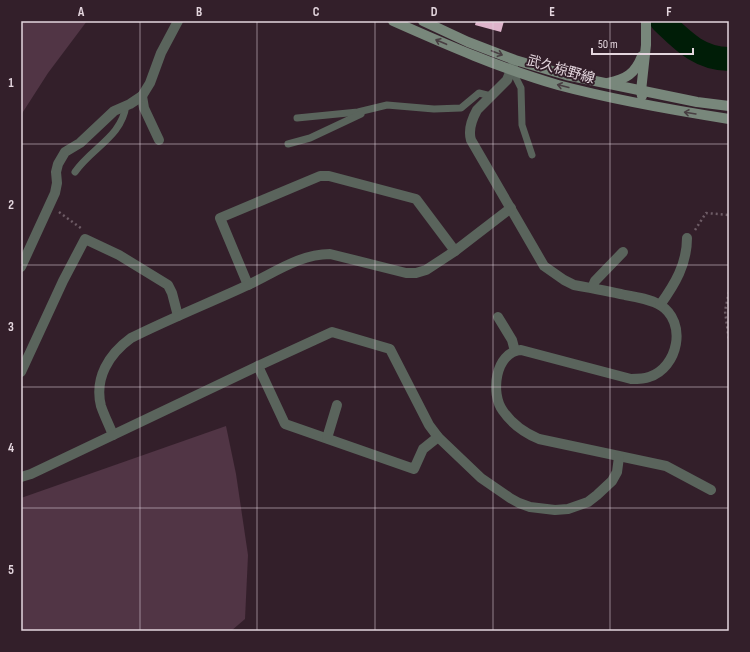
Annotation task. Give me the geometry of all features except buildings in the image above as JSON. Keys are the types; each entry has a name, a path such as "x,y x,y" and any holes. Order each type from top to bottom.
{"main road":[{"name":"武久椋野線","path":"393,21 463,51 514,65 697,102 729,106"},
{"name":"武久椋野線","path":"423,21 514,65 558,84 651,106 729,118"},
{"path":"646,21 646,45 641,91 644,100 651,106"},
{"path":"606,84 623,79 630,74 640,60 646,45"}],"street":[{"path":"21,267 55,193 57,183 56,172 58,164 65,152 80,143 114,111 142,96 150,83 161,53 178,21"},
{"path":"514,65 507,80 477,110 469,134 471,140 544,266 574,285 644,299 660,305 672,318 676,332 676,347 673,356 660,372 650,377 631,379 521,350 516,351 510,354 501,365 496,380 498,401 502,410 510,420 529,434 539,439 666,466 711,490"},
{"path":"142,96 144,108 159,140"},
{"path":"248,285 220,218 320,176 329,176 416,198 455,251"},
{"path":"113,434 101,406 101,379 105,367 115,352 131,338 299,260 322,254 341,256 399,272 416,273 426,270 455,251 511,208"},
{"path":"660,305 672,288 684,261 687,249 687,238"},
{"path":"21,372 63,281 85,239 119,255 168,285 178,316"},
{"path":"592,288 595,281 623,252"},
{"path":"498,317 512,340 516,351"},
{"path":"21,477 31,474 332,332 390,349 429,425 438,437 481,478 510,498 530,507 543,509 568,509 588,502 612,481 617,472 620,457"},
{"path":"258,366 285,424 414,469 423,449 438,437"},
{"path":"327,438 337,405"}],"lane":[{"path":"514,65 522,88 522,125 532,155"},
{"path":"288,144 310,138 368,110 387,104 434,109 461,108 480,93 491,96"},
{"path":"75,172 81,163 105,143 116,131 123,119 126,105"},
{"path":"297,118 329,116 368,110"}],"path":[{"path":"50,205 82,229 85,239"},
{"path":"687,238 690,237 706,213 729,215"},
{"path":"729,292 725,311 729,341"}],"shaded area":[{"path":"21,21 87,21 48,73 21,115"},
{"path":"226,426 236,474 248,555 245,619 231,631 21,631 21,498"}],"waterway":[{"path":"662,21 684,41 700,52 709,56 729,59"}]}
